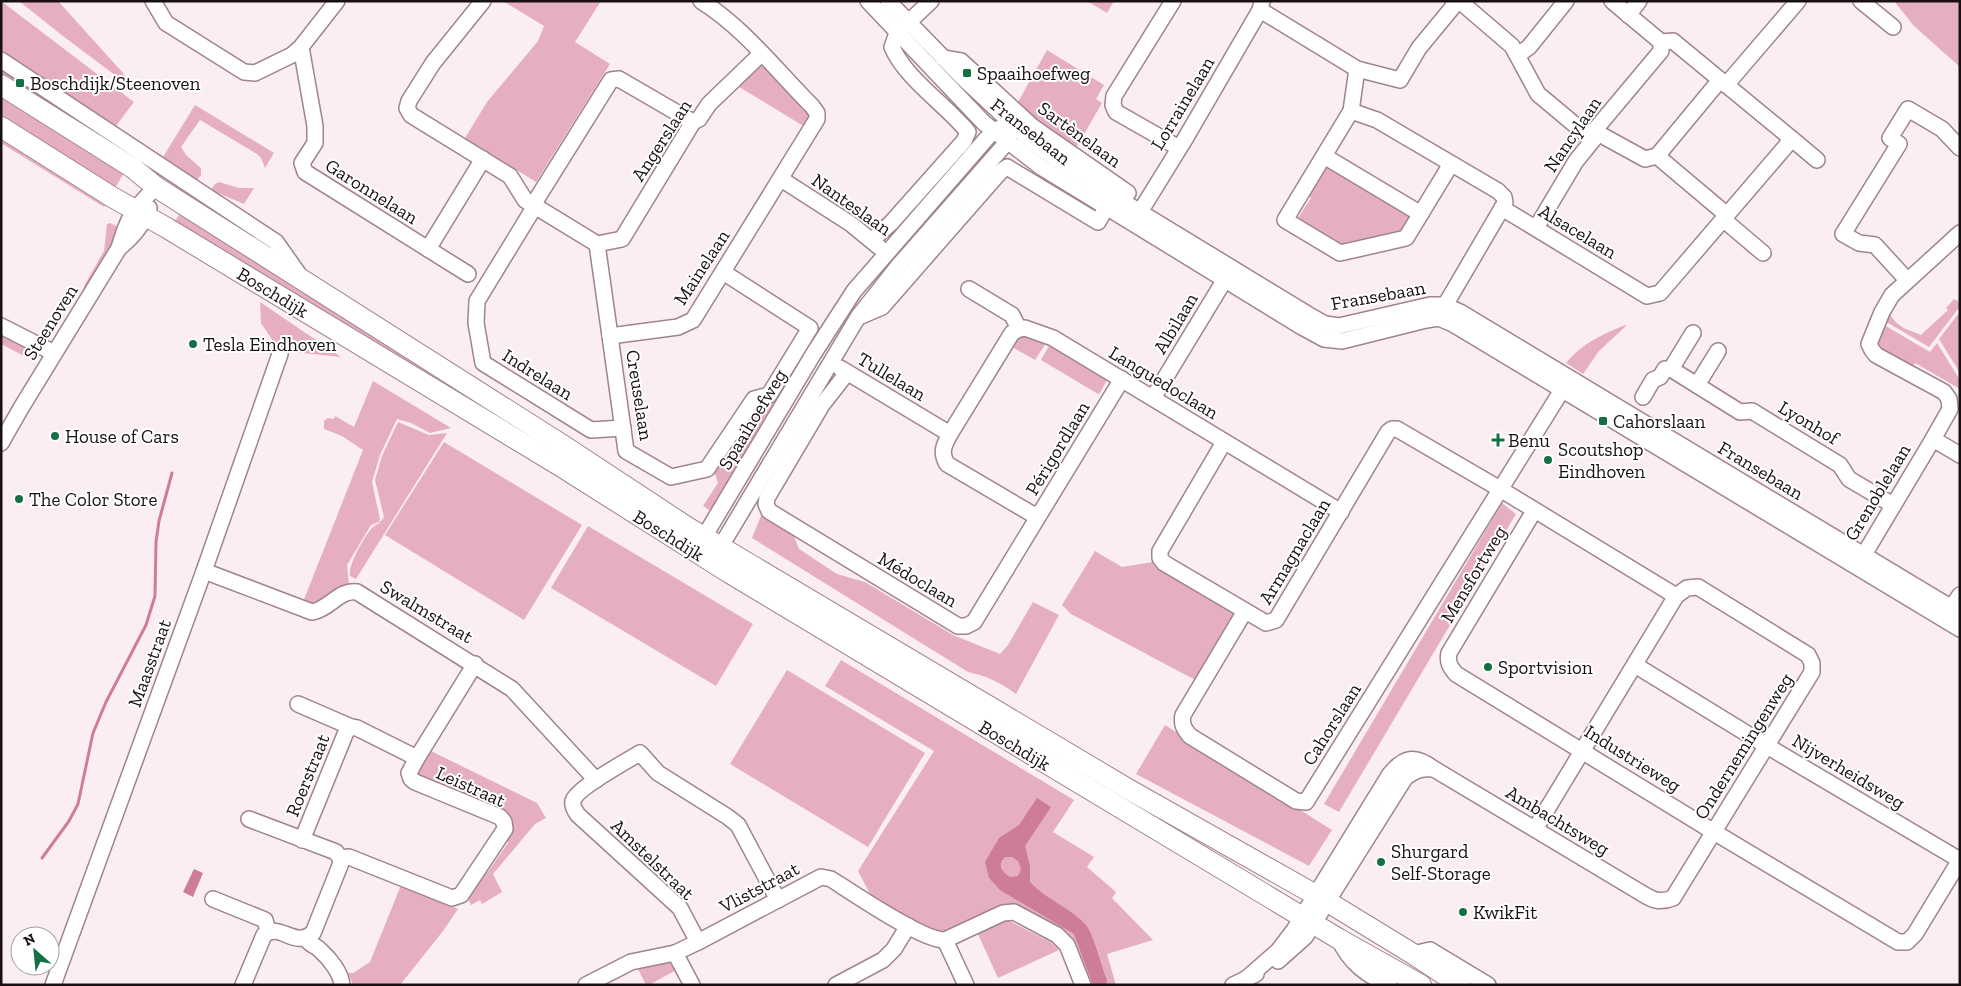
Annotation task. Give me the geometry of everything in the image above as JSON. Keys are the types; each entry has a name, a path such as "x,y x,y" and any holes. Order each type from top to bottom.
{"main road":[{"name":"Boschdijk","path":"1,85 133,168 156,187 710,546 1308,920 1421,985"},
{"name":"Boschdijk","path":"1,127 562,468 710,546 1128,789 1322,898 1460,985"}],"street":[{"path":"154,1 166,23 244,72 254,73 292,55 301,47 337,1"},
{"path":"484,1 433,63 409,101 407,108 411,115 510,176 525,200 598,244 610,336"},
{"name":"Mainelaan","path":"610,336 678,327 693,320 817,119 817,113 761,54 720,13 701,1"},
{"name":"Fransebaan","path":"868,1 943,58 1011,125 1050,155 1136,218 1228,275 1325,324 1339,326 1430,305 1441,312 1453,324 1565,384 1860,561 1960,629"},
{"name":"Fransebaan","path":"888,1 903,28 984,123 1042,167 1106,208 1136,218"},
{"path":"903,28 931,1"},
{"path":"1173,1 1114,96 1113,105 1116,112 1179,148"},
{"path":"1261,6 1358,69 1400,80 1419,48 1452,8 1455,1 1463,4 1512,46 1538,94 1593,136 1645,160 1657,156 1798,1"},
{"path":"1518,55 1529,47 1566,1"},
{"path":"1612,1 1661,42 1673,41 1817,160"},
{"path":"1628,15 1639,1"},
{"path":"1861,1 1893,27"},
{"name":"Lorrainelaan","path":"1136,218 1261,6"},
{"name":"Fransebaan","path":"872,240 891,223 958,148 968,132 927,91 896,56 892,47 903,28"},
{"name":"Nancylaan","path":"1536,228 1593,136 1661,51 1661,42"},
{"name":"Garonnelaan","path":"301,47 315,126 315,143 302,164 305,172 468,274"},
{"name":"Angerslaan","path":"598,244 622,239 694,122 699,119 709,104 761,54"},
{"name":"Sartènelaan","path":"943,58 961,61 1034,127 1135,198 1136,218"},
{"name":"Boschdijk","path":"1,60 276,242 305,282"},
{"path":"1358,69 1351,111 1324,156 1281,218 1340,253 1406,238 1451,164"},
{"name":"Indrelaan","path":"623,428 591,430 483,363 476,323 477,301 611,80 619,79 694,122"},
{"path":"1960,148 1942,129 1908,109 1890,138 1899,144 1843,234 1859,243 1875,245 1907,280 1960,233"},
{"path":"1351,111 1377,120 1498,191 1504,197 1505,204 1441,312"},
{"path":"995,130 1011,125 1008,140"},
{"name":"Spaaihoefweg","path":"710,546 814,353 854,291 995,130"},
{"name":"Spaaihoefweg","path":"710,546 858,317 899,264 1008,140"},
{"name":"Alsacelaan","path":"1502,208 1647,296 1660,293 1792,140"},
{"path":"1324,156 1421,214"},
{"path":"1657,156 1726,217 1763,253"},
{"name":"Garonnelaan","path":"428,249 483,159"},
{"name":"Fransebaan","path":"858,317 882,307 1000,172 1008,167 1098,222 1106,208"},
{"name":"Nanteslaan","path":"781,179 851,224 899,264"},
{"name":"Steenoven","path":"1,443 119,248 126,224 140,213 156,187"},
{"name":"Creuselaan","path":"610,336 626,451 671,477 707,469 754,399 768,395 810,328 723,272"},
{"name":"Albilaan","path":"1153,398 1228,275"},
{"name":"Grenoblelaan","path":"1860,561 1950,409 1950,399 1944,392 1876,355 1869,344 1888,301 1907,280"},
{"path":"969,289 1012,315 1019,329"},
{"path":"1,326 54,353"},
{"name":"Languedoclaan","path":"1019,329 1025,328 1053,338 1341,512"},
{"name":"Périgordlaan","path":"1019,329 1012,333 950,434 943,447 942,457 947,464 1032,514 1039,514 1043,510 1122,379"},
{"path":"1643,396 1653,380 1660,377 1665,369 1672,369 1693,333"},
{"path":"1697,385 1718,351"},
{"name":"Tullelaan","path":"814,353 950,434"},
{"name":"Maasstraat","path":"53,985 204,572 280,354"},
{"name":"Lyonhof","path":"1672,369 1740,412 1752,412 1840,465 1849,479 1893,505"},
{"name":"Médoclaan","path":"847,372 822,405 767,498 768,510 774,516 958,626 966,626 974,622 1039,514"},
{"name":"Cahorslaan","path":"1245,611 1183,715 1184,729 1190,736 1296,801 1306,802 1565,384"},
{"name":"Armagnaclaan","path":"1224,442 1160,551 1160,558 1164,563 1266,624 1276,620 1388,432 1392,429 1397,429 1500,489"},
{"path":"1933,439 1960,454"},
{"path":"1500,489 1676,596 1535,829"},
{"name":"Mensfortweg","path":"1448,659 1449,653 1534,511"},
{"name":"Fransebaan","path":"1860,561 1956,611"},
{"name":"Swalmstraat","path":"204,572 312,612 322,610 344,592 357,592 512,689 596,780"},
{"name":"Ondernemingenweg","path":"1663,902 1673,898 1812,672 1812,663 1808,655 1698,587 1687,588 1676,596"},
{"path":"1956,611 1960,595"},
{"name":"Industrieweg","path":"1448,659 1450,667 1456,674 1898,942 1907,942"},
{"path":"417,758 474,664"},
{"name":"Nijverheidsweg","path":"1635,665 1767,746 1960,860 1915,934 1907,942"},
{"name":"Roerstraat","path":"298,704 357,728 417,758"},
{"name":"Roerstraat","path":"302,840 346,732 351,727"},
{"name":"Amstelstraat","path":"698,942 680,908 578,815 573,808 573,801 576,795 596,780 640,753 658,773 738,825 778,900"},
{"name":"Leistraat","path":"340,858 349,857 452,898 461,895 505,830 504,822 500,817 415,782 409,774 417,758"},
{"name":"Ambachtsweg","path":"1240,982 1284,957 1305,937 1308,920 1382,801 1390,774 1398,765 1406,760 1416,758 1424,761 1434,769 1654,901 1663,902"},
{"name":"Roerstraat","path":"249,819 336,852 340,858"},
{"path":"243,985 264,935 275,931 300,940 312,933 341,864 340,858"},
{"name":"Vliststraat","path":"698,942 821,877 831,879 932,939 945,940"},
{"path":"213,899 265,920 268,932"},
{"path":"966,985 945,940 1003,913 1014,912 1057,935 1067,945 1083,985"},
{"path":"836,985 883,960 894,949 908,926"},
{"path":"306,938 310,945 321,950 341,977 342,985"},
{"name":"Boschdijk","path":"1339,939 1345,953 1363,971 1389,985"},
{"path":"586,985 631,962 675,953 698,942"},
{"path":"1413,954 1430,950 1488,985"},
{"path":"675,953 692,985"}],"shaded area":[{"path":"1,1 134,102 116,126 1,50"},
{"path":"19,1 58,1 123,73 132,88 59,33"},
{"path":"503,1 601,1 575,42 610,64 536,182 465,138 487,102 538,41 544,26"},
{"path":"1087,1 1114,1 1107,13"},
{"path":"1894,1 1960,1 1960,67 1914,26"},
{"path":"1047,50 1104,85 1096,99 1102,103 1076,148 1017,104"},
{"path":"762,64 808,111 810,119 805,127 736,85 755,65"},
{"path":"1,69 133,155 130,159 1,78"},
{"path":"1,92 125,171 114,190 1,121"},
{"path":"195,105 274,153 265,168 257,154 200,120 181,147 186,155 201,168 201,175 197,180 163,157"},
{"path":"1,139 106,204 104,207 1,143"},
{"path":"1325,163 1415,216 1408,225 1393,236 1384,240 1343,249 1296,221 1311,198 1306,195"},
{"path":"219,182 239,188 254,188 244,204 211,190"},
{"path":"180,213 301,292 357,321 676,526 173,225"},
{"path":"110,223 120,228 116,240 80,300 85,284 104,251 107,224"},
{"path":"1954,299 1960,302 1960,311 1958,309 1929,347 1883,320 1887,308 1897,323 1921,335 1948,310 1946,308"},
{"path":"260,302 341,357 284,351 277,347 261,323"},
{"path":"1958,314 1960,316 1960,373 1939,339"},
{"path":"1625,325 1599,351 1583,374 1566,363 1593,340"},
{"path":"1884,325 1930,352 1937,343 1960,380 1960,389 1915,363 1911,369 1877,348 1876,339"},
{"path":"1,333 31,347 37,354 34,361 1,344"},
{"path":"1021,334 1046,343 1035,360 1014,348"},
{"path":"1050,344 1108,378 1100,393 1098,394 1041,360"},
{"path":"373,381 451,428 430,433 411,423 397,419 380,455 372,482 380,519 379,522 371,525 347,565 349,586 315,606 303,602 363,450 342,436 324,429 324,421 328,418 334,419 335,416 354,427"},
{"path":"763,401 781,402 714,513 703,506 718,483 714,471 723,456 729,459"},
{"path":"398,422 429,435 447,433 356,579 350,576 354,558 369,532 384,517 375,480 382,456"},
{"path":"444,442 582,525 524,620 385,535"},
{"path":"1502,503 1516,514 1339,812 1324,804"},
{"path":"762,513 791,529 799,549 837,574 865,582 953,635 1000,654 1008,645 1033,602 1059,615 1016,694 994,680 968,672 752,538"},
{"path":"588,526 753,624 716,686 551,588"},
{"path":"1095,551 1122,567 1153,562 1234,610 1236,614 1199,682 1071,614 1062,605"},
{"path":"841,660 1074,800 1053,832 1094,857 1087,867 1116,892 1112,898 1153,940 1107,954 1116,985 1089,985 1073,939 1020,906 1003,908 943,936 934,936 871,896 858,871 934,751 825,686"},
{"path":"787,670 925,753 868,847 730,764"},
{"path":"1165,725 1332,830 1309,866 1136,774"},
{"path":"431,751 537,803 546,818 535,824 493,874 502,892 482,904 480,900 471,905 467,896 478,877 487,873 508,843 497,808 437,783 432,785 418,779 415,771 419,770"},
{"path":"1037,798 1051,807 1025,846 1030,866 1030,882 1043,894 1073,913 1089,929 1107,980 1106,985 1093,985 1074,934 1000,890 989,878 985,862 999,838 1019,825","holes":["1005,857 1012,857 1018,861 1021,869 1018,876 1010,877 1002,870 1001,863"]},
{"path":"194,869 203,873 193,897 183,892"},
{"path":"401,885 458,909 400,985 353,985 350,977 340,973 353,973 370,962"},
{"path":"1006,919 1052,943 1059,950 998,978 977,932"},
{"path":"674,961 678,969 649,985 646,985 638,969"}],"waterway":[{"path":"42,858 69,821 78,804 93,733 106,702 146,625 155,596 156,542 159,521 172,473"}],"place":[{"name":"Spaaihoefweg","path":"967,73"},
{"name":"Boschdijk/Steenoven","path":"20,83"},
{"name":"Tesla Eindhoven","path":"193,344"},
{"name":"Cahorslaan","path":"1603,421"},
{"name":"House of Cars","path":"55,436"},
{"name":"Benu","path":"1498,440"},
{"name":"Scoutshop Eindhoven","path":"1548,460"},
{"name":"The Color Store","path":"19,499"},
{"name":"Sportvision","path":"1488,667"},
{"name":"Shurgard Self-Storage","path":"1381,862"},
{"name":"KwikFit","path":"1463,912"}]}
